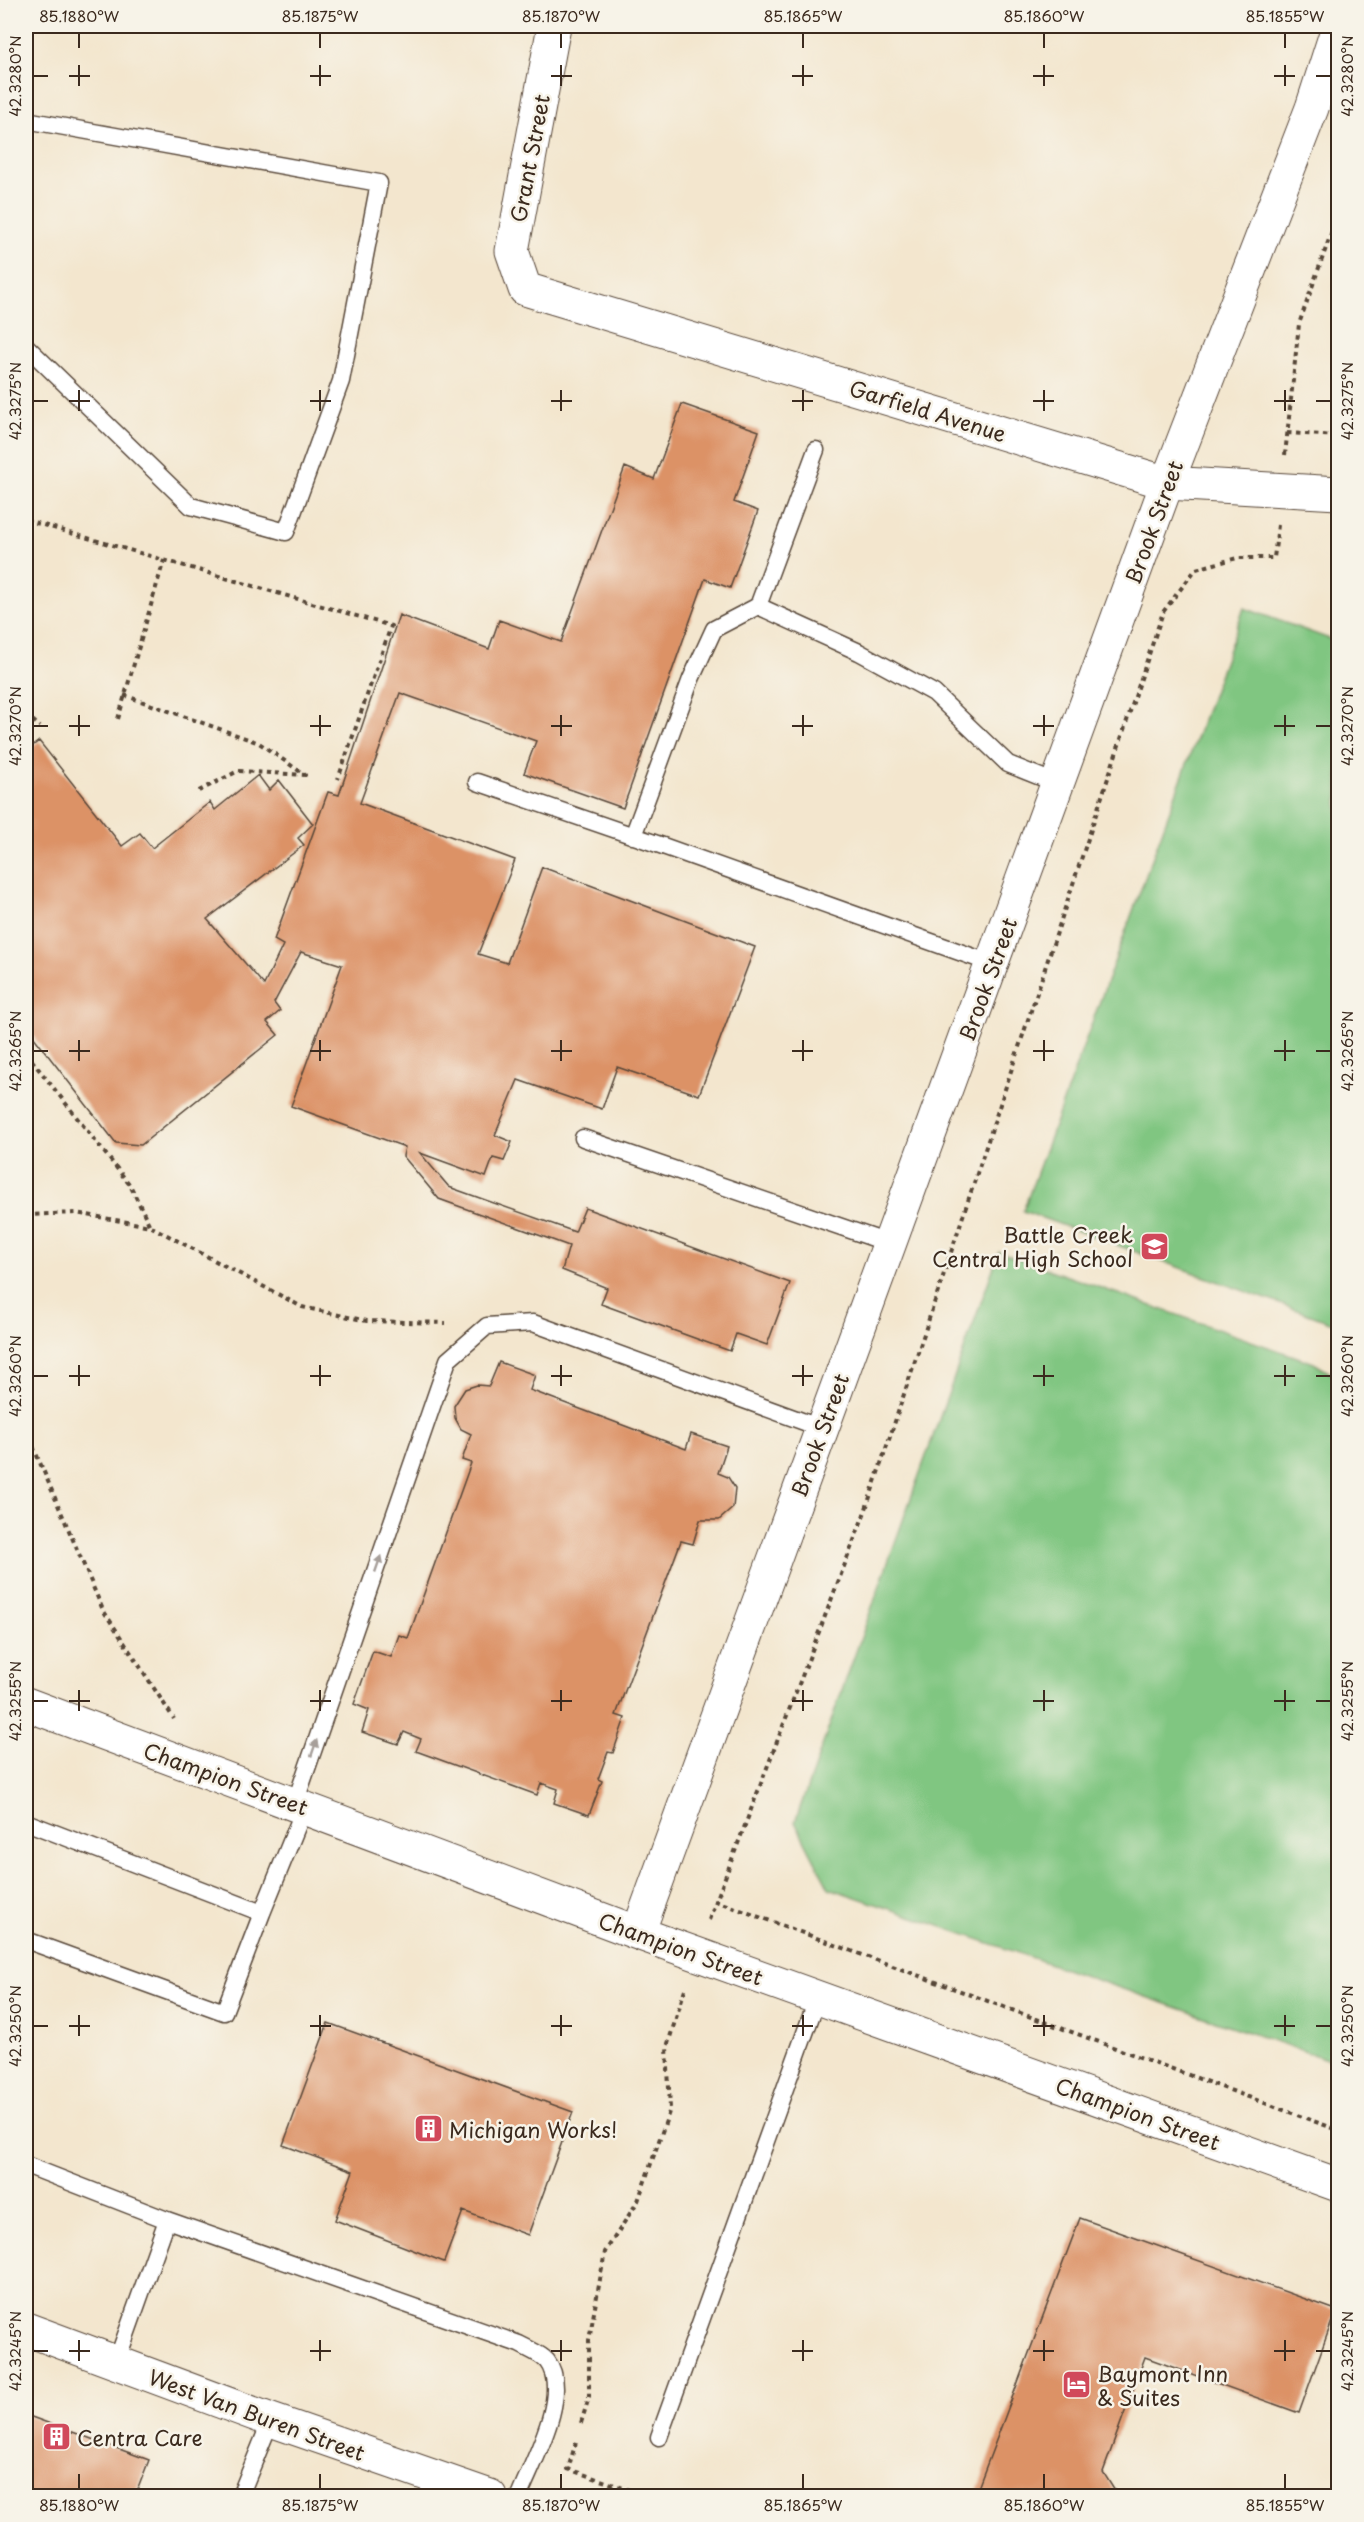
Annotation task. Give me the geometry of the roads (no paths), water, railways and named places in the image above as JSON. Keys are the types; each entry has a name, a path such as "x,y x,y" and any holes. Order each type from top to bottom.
{"street":[{"name":"Grant Street","path":"525,289 512,251 554,26"},
{"name":"Brook Street","path":"638,1933 1167,483 1312,108 1338,27"},
{"name":"Garfield Avenue","path":"525,289 1167,483 1338,494"},
{"name":"Champion Street","path":"26,1704 638,1933 1338,2186"},
{"name":"West Van Buren Street","path":"26,2329 271,2420 490,2496"}],"lane":[{"path":"26,120 379,183 341,381 286,532 191,506 26,346"},
{"path":"633,836 691,679 714,629 758,606 816,450"},
{"path":"758,606 860,652 934,693 1008,764 1058,784"},
{"path":"477,783 993,964"},
{"path":"583,1138 891,1244"},
{"path":"26,1940 224,2012 300,1805 448,1360 487,1326 533,1323 591,1342 821,1428"},
{"path":"26,1822 262,1913"},
{"path":"659,2437 818,1997"},
{"path":"26,2165 167,2220 519,2344 546,2360 556,2378 556,2395 552,2413 519,2496"},
{"path":"116,2363 167,2220"},
{"path":"240,2496 271,2420"}],"place":[{"name":"Battle Creek Central High School","path":"1154,1246"},
{"name":"Michigan Works!","path":"428,2129"},
{"name":"Baymont Inn & Suites","path":"1076,2385"},
{"name":"Centra Care","path":"56,2437"}]}
